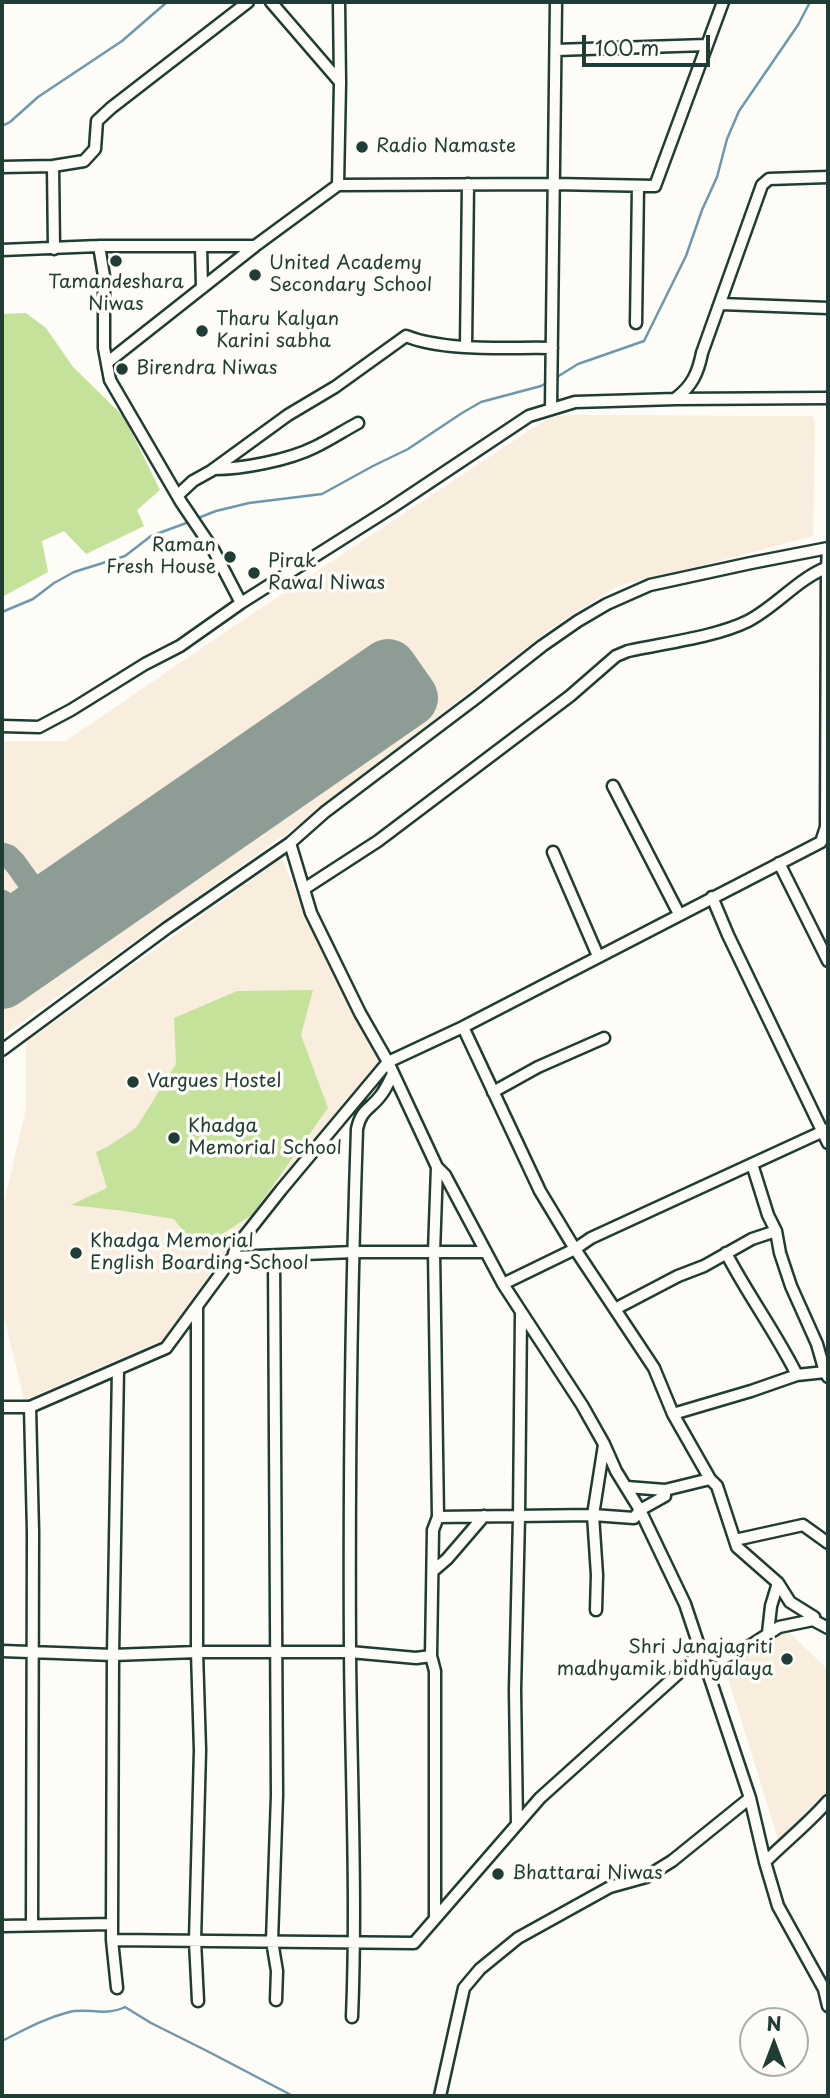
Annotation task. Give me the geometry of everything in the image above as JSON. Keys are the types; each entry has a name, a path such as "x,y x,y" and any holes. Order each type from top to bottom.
{"street":[{"path":"2,166 53,166 84,162 95,149 97,121 248,2"},
{"path":"271,2 340,83"},
{"path":"338,186 339,2"},
{"path":"542,2 556,2 551,408"},
{"path":"108,362 255,246 338,186 655,186 723,2"},
{"path":"556,50 706,46"},
{"path":"53,166 54,249"},
{"path":"676,399 687,390 697,375 702,353 762,185 769,179 828,177"},
{"path":"466,346 468,184"},
{"path":"636,323 638,186"},
{"path":"2,250 99,246 255,246"},
{"path":"99,246 104,276 104,348 110,380 214,551 241,603"},
{"path":"201,246 202,288"},
{"path":"721,304 828,308"},
{"path":"178,495 193,481 213,470 288,415 335,387 406,336 421,342 466,346 552,348"},
{"path":"2,726 39,727 180,646 241,603 529,416 575,402 828,398"},
{"path":"213,470 274,461 312,449 358,423"},
{"path":"2,1050 167,928 290,843 541,646 578,621 607,604 650,586 751,562 828,548 825,844 779,863 463,1027 388,1062 236,1247 233,1257 166,1348 30,1407 2,1408"},
{"path":"304,889 379,841 570,696 616,656 730,629 751,620 806,578 827,567"},
{"path":"613,786 679,914"},
{"path":"290,843 316,924 360,1013 388,1062 437,1167 445,1175 503,1284 582,1405 616,1471 640,1510 685,1604 750,1798 778,1906 824,1989 828,2007"},
{"path":"554,852 598,956"},
{"path":"779,863 828,961"},
{"path":"712,897 728,935 825,1130 828,1143"},
{"path":"463,1027 540,1191 654,1368 673,1414 710,1479 717,1486 737,1547 778,1583 790,1602 814,1617 813,1620"},
{"path":"493,1092 538,1067 604,1038"},
{"path":"352,2017 355,1942 351,1652 353,1252 359,1119 380,1097 393,1074"},
{"path":"503,1284 575,1249 590,1238 825,1130"},
{"path":"673,1414 797,1375 827,1375 791,1286 776,1231 768,1215 752,1164"},
{"path":"435,1919 435,1671 431,1656 433,1530 438,1517 434,1252 437,1167"},
{"path":"615,1309 704,1266 752,1239 776,1231"},
{"path":"233,1257 353,1252 485,1252"},
{"path":"726,1254 797,1375"},
{"path":"274,1256 278,1795 272,1941 277,1971 276,2000"},
{"path":"197,1308 197,1652 200,1750 195,1941 198,2001"},
{"path":"517,1824 515,1690 521,1313"},
{"path":"117,1988 112,1924 118,1369"},
{"path":"30,1407 33,1532 32,1925"},
{"path":"596,1610 597,1542 593,1515 604,1444"},
{"path":"627,1487 665,1490 710,1479"},
{"path":"438,1517 593,1515 634,1518 640,1510 664,1496 665,1490"},
{"path":"433,1571 447,1559 484,1516"},
{"path":"735,1540 803,1525 828,1544"},
{"path":"768,1633 771,1606 778,1583"},
{"path":"700,1651 722,1658 745,1649 779,1627 813,1620 828,1628"},
{"path":"2,1651 113,1655 351,1652 416,1658 431,1656"},
{"path":"112,1940 414,1943 540,1798 700,1651"},
{"path":"440,2096 464,1988 480,1969 518,1938 610,1887 646,1877 672,1861 750,1798"},
{"path":"765,1862 828,1801"},
{"path":"2,1926 112,1924"}],"shaded area":[{"path":"572,415 812,416 815,421 813,536 619,585 553,627 301,823 2,1036 2,741 66,741 545,420"},
{"name":"Khadga Memorial School","path":"282,858 315,938 384,1071 163,1340 24,1400 2,1308 2,1211 26,1108 26,1042"},
{"path":"787,1630 828,1670 828,1789 779,1842 723,1662"}],"green space":[{"path":"26,313 46,328 73,367 124,417 160,490 137,510 144,526 86,554 64,531 42,541 48,572 2,597 2,314"},
{"path":"313,990 301,1035 328,1108 252,1215 198,1249 174,1219 71,1205 107,1188 96,1152 136,1128 176,1064 174,1018 237,991"}],"waterway":[{"path":"2,126 38,97 122,41 167,2"},
{"path":"557,377 578,364 644,341 686,256 739,111 798,25 810,2"},
{"path":"198,518 249,503 322,494 408,449 481,402 548,382"},
{"path":"2,612 33,599 74,572 125,556 151,536 189,522"},
{"path":"2,2041 69,2012 103,2012 125,2007 293,2096"}],"taxiway":[{"path":"2,854 15,863 56,920"},
{"path":"2,901 28,939"}],"runway":[{"path":"2,934 388,668 409,698 2,980"}],"place":[{"name":"Radio Namaste","path":"362,147"},
{"name":"Tamandeshara Niwas","path":"116,261"},
{"name":"United Academy Secondary School","path":"255,275"},
{"name":"Tharu Kalyan Karini sabha","path":"202,331"},
{"name":"Birendra Niwas","path":"122,369"},
{"name":"Raman Fresh House","path":"230,557"},
{"name":"Pirak Rawal Niwas","path":"254,573"},
{"name":"Vargues Hostel","path":"133,1082"},
{"name":"Khadga Memorial School","path":"174,1138"},
{"name":"Khadga Memorial English Boarding School","path":"76,1253"},
{"name":"Shri Janajagriti madhyamik bidhyalaya","path":"787,1659"},
{"name":"Bhattarai Niwas","path":"498,1874"}]}
